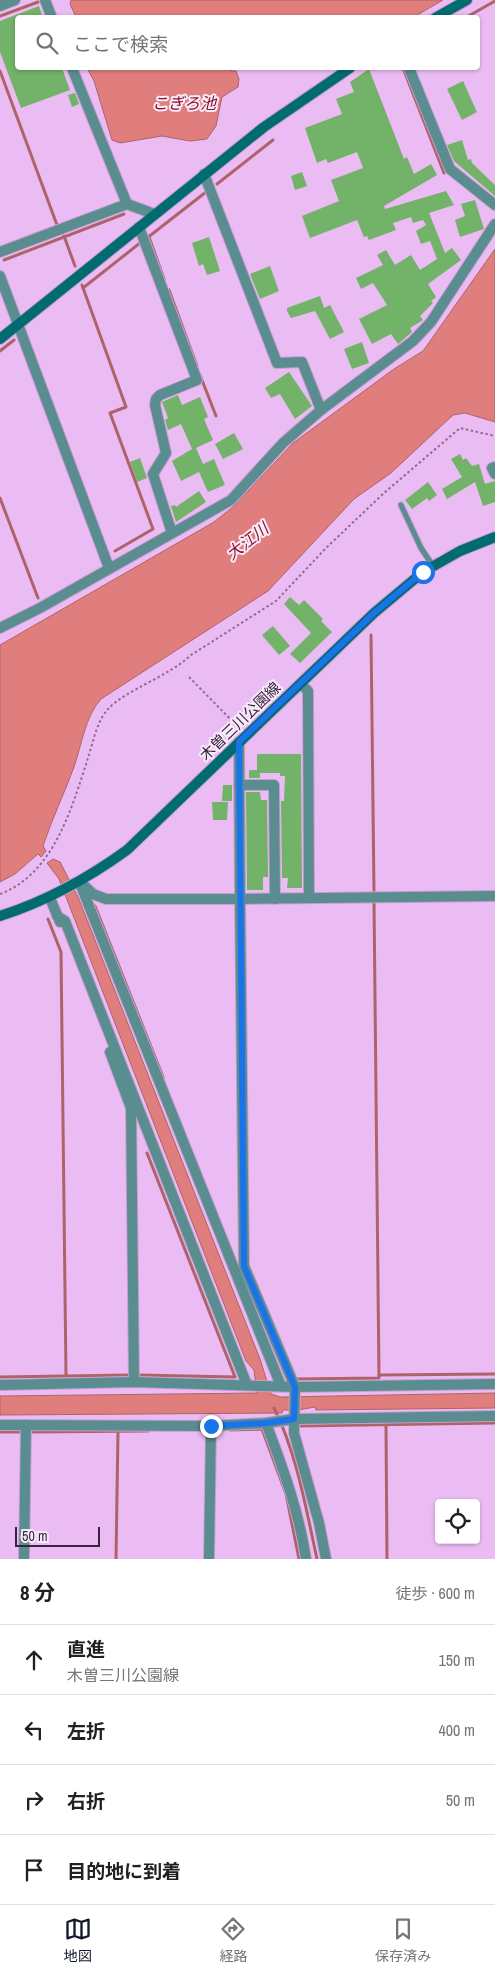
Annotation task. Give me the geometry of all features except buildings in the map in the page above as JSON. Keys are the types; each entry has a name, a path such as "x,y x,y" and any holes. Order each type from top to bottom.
{"main road":[{"path":"440,15 467,0"},
{"path":"0,339 264,127 347,70"},
{"name":"木曽三川公園線","path":"0,916 55,895 78,883 127,850 374,613 433,566 460,551 495,537"}],"street":[{"path":"0,6 15,0"},
{"path":"46,0 51,15"},
{"path":"73,70 127,204"},
{"path":"411,70 450,169 495,205"},
{"path":"204,174 277,363 302,362 321,410"},
{"path":"0,252 127,204 154,214"},
{"path":"0,628 40,608 231,500 283,443 321,410 413,341 431,322 495,224"},
{"path":"139,227 197,380 160,394 156,399 155,405 166,453 157,464 154,474 172,533"},
{"path":"0,276 109,568"},
{"path":"495,467 492,468 495,474"},
{"path":"301,684 308,691 308,898"},
{"path":"243,739 239,785 244,1266 295,1390 292,1418 294,1433 319,1523 326,1559"},
{"path":"239,785 274,785 275,898"},
{"path":"78,883 93,894 106,899 495,896"},
{"path":"78,883 279,1386"},
{"path":"55,895 57,916 131,1108 134,1382"},
{"path":"57,916 65,921 250,1385"},
{"path":"0,1385 134,1382 279,1386 295,1390 495,1384"},
{"path":"0,1426 211,1426 269,1423 292,1418 495,1416"},
{"path":"269,1423 302,1532 306,1559"},
{"path":"24,1559 26,1425"},
{"path":"209,1559 211,1426"}],"lane":[{"path":"401,506 433,566"}],"path":[{"path":"0,894 10,890 24,879 54,848 83,773 94,738 108,709 180,666 191,655 276,601 326,548 384,493 460,428 495,436"},
{"path":"188,677 243,739"}],"water":[{"path":"71,0 443,0 417,15 75,15 70,4"},
{"name":"こぎろ池","path":"88,70 231,70 236,71 239,79 238,87 222,97 216,126 207,139 190,141 162,136 120,143 112,140 94,81"},
{"name":"大江川","path":"495,249 495,422 465,413 453,415 391,473 354,499 268,591 101,699 91,714 74,767 50,826 43,846 46,851 41,857 38,854 15,874 0,882 0,645 214,522 234,506 293,443 394,369 423,351"},
{"path":"53,859 60,862 78,897 260,1359 271,1394 280,1397 495,1393 495,1408 316,1410 315,1407 283,1410 282,1413 0,1415 0,1396 257,1393 254,1370 246,1361 59,879 47,863"}],"waterway":[{"path":"470,15 495,1"},
{"path":"0,16 38,2"},
{"path":"404,70 444,173"},
{"path":"0,71 57,225"},
{"path":"217,184 273,140"},
{"path":"147,238 206,192"},
{"path":"4,260 124,214"},
{"path":"64,236 75,266"},
{"path":"149,237 164,279"},
{"path":"83,288 140,243"},
{"path":"82,285 126,407 110,413 153,529 115,551"},
{"path":"169,290 197,366"},
{"path":"0,351 14,340"},
{"path":"200,375 216,416"},
{"path":"0,498 38,598"},
{"path":"371,635 374,892"},
{"path":"295,1379 379,1378 374,902"},
{"path":"95,906 163,1077"},
{"path":"48,919 61,952 66,1376"},
{"path":"139,1375 235,1377 147,1153"},
{"path":"379,1375 495,1374"},
{"path":"0,1377 128,1375"},
{"path":"274,1408 295,1463 317,1559"},
{"path":"298,1426 495,1423"},
{"path":"386,1425 387,1559"},
{"path":"230,1430 262,1429 286,1494 299,1559"},
{"path":"116,1559 118,1431"},
{"path":"33,1432 148,1431"},
{"path":"0,1432 20,1432"}],"route":[{"path":"211,1426 266,1423 294,1419 295,1387 244,1266 239,742 374,613 423,572"}]}
